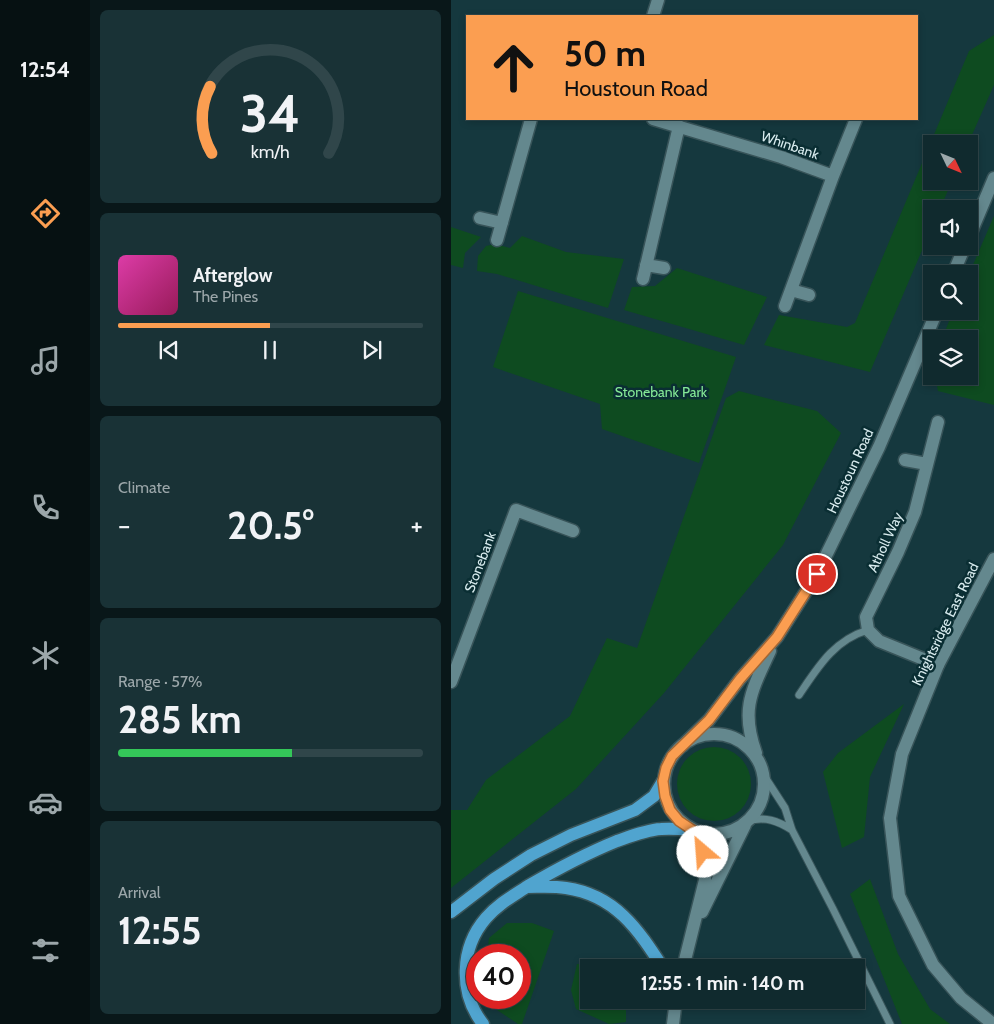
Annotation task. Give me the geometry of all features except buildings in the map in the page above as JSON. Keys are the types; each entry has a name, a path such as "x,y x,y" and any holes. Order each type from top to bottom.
{"main road":[{"path":"451,912 494,879 531,855 571,835 635,810 654,796 663,781"},
{"path":"483,1024 471,1004 467,990 468,952 474,936 485,919 500,903 581,856 635,834 661,828 693,830"},
{"path":"527,887 566,888 591,895 620,911 642,935 657,959"}],"street":[{"path":"653,15 658,0"},
{"path":"497,240 531,120"},
{"name":"Whinbank","path":"657,120 781,157 833,176"},
{"path":"785,306 856,120"},
{"path":"643,279 679,126"},
{"path":"978,217 994,178"},
{"path":"480,218 502,224"},
{"path":"646,265 664,268"},
{"path":"791,290 809,295"},
{"name":"Houstoun Road","path":"758,760 750,738 748,710 754,685 777,637 817,574 879,447 933,320"},
{"name":"Atholl Way","path":"868,630 865,617 898,552 915,512 938,422"},
{"path":"905,460 927,464"},
{"name":"Stonebank","path":"451,682 515,510 573,532"},
{"name":"Knightsridge East Road","path":"993,1024 961,998 933,965 899,896 891,818 902,754 938,665 994,559"},
{"path":"868,630 879,640 938,665"},
{"name":"Houstoun Road","path":"682,746 709,720 740,679 777,637"},
{"path":"694,926 715,888 746,823 759,808 764,791 763,774 758,760 749,748 738,740 723,734 709,734 694,738 682,746 669,762 663,781 665,796 670,810 679,821 693,830 720,835 733,831 746,823"},
{"path":"685,959 705,880 703,852 693,830"},
{"path":"673,1024 674,1009"}],"lane":[{"path":"799,695 825,657 854,634 868,630"},
{"path":"763,774 785,808 792,830 890,1024"},
{"path":"746,823 759,818 781,823 792,830"}],"green space":[{"path":"994,35 994,85 972,135 934,135 969,51"},
{"path":"923,161 923,190 948,190 944,200 923,200 923,248 870,372 764,345 779,315 847,327 855,323"},
{"path":"994,216 994,405 938,391 937,385 978,385 978,330 946,330 949,320 978,320 978,265 973,265"},
{"path":"451,227 481,237 465,253 463,268 451,265"},
{"path":"522,236 566,252 624,259 608,308 497,274 477,271 478,256 486,246 495,244 510,248"},
{"path":"677,268 767,297 744,345 624,310 632,287 655,286"},
{"name":"Stonebank Park","path":"518,291 736,357 699,463 602,429 600,404 493,367"},
{"path":"739,391 817,411 841,433 783,545 664,693 576,789 451,888 451,810 467,810 486,780 570,716 607,638 637,648 726,398"},
{"path":"904,704 870,777 864,837 842,848 823,772 838,753"},
{"path":"714,747 728,750 740,758 748,770 751,784 748,798 740,810 728,818 714,821 700,818 688,810 680,798 677,784 680,770 688,758 700,750"},
{"path":"870,879 898,954 930,1009 950,1024 902,1024 850,894"},
{"path":"507,923 532,923 554,931 531,998 531,944 488,944 489,938"},
{"path":"577,964 580,964 580,1009 626,1009 626,1022 609,1024 576,1009 571,990"},
{"path":"527,1009 522,1024 518,1024 497,1010"}],"route":[{"path":"703,852 694,831 679,821 670,810 665,796 663,781 666,768 672,756 709,720 740,679 777,637 817,574"}]}
